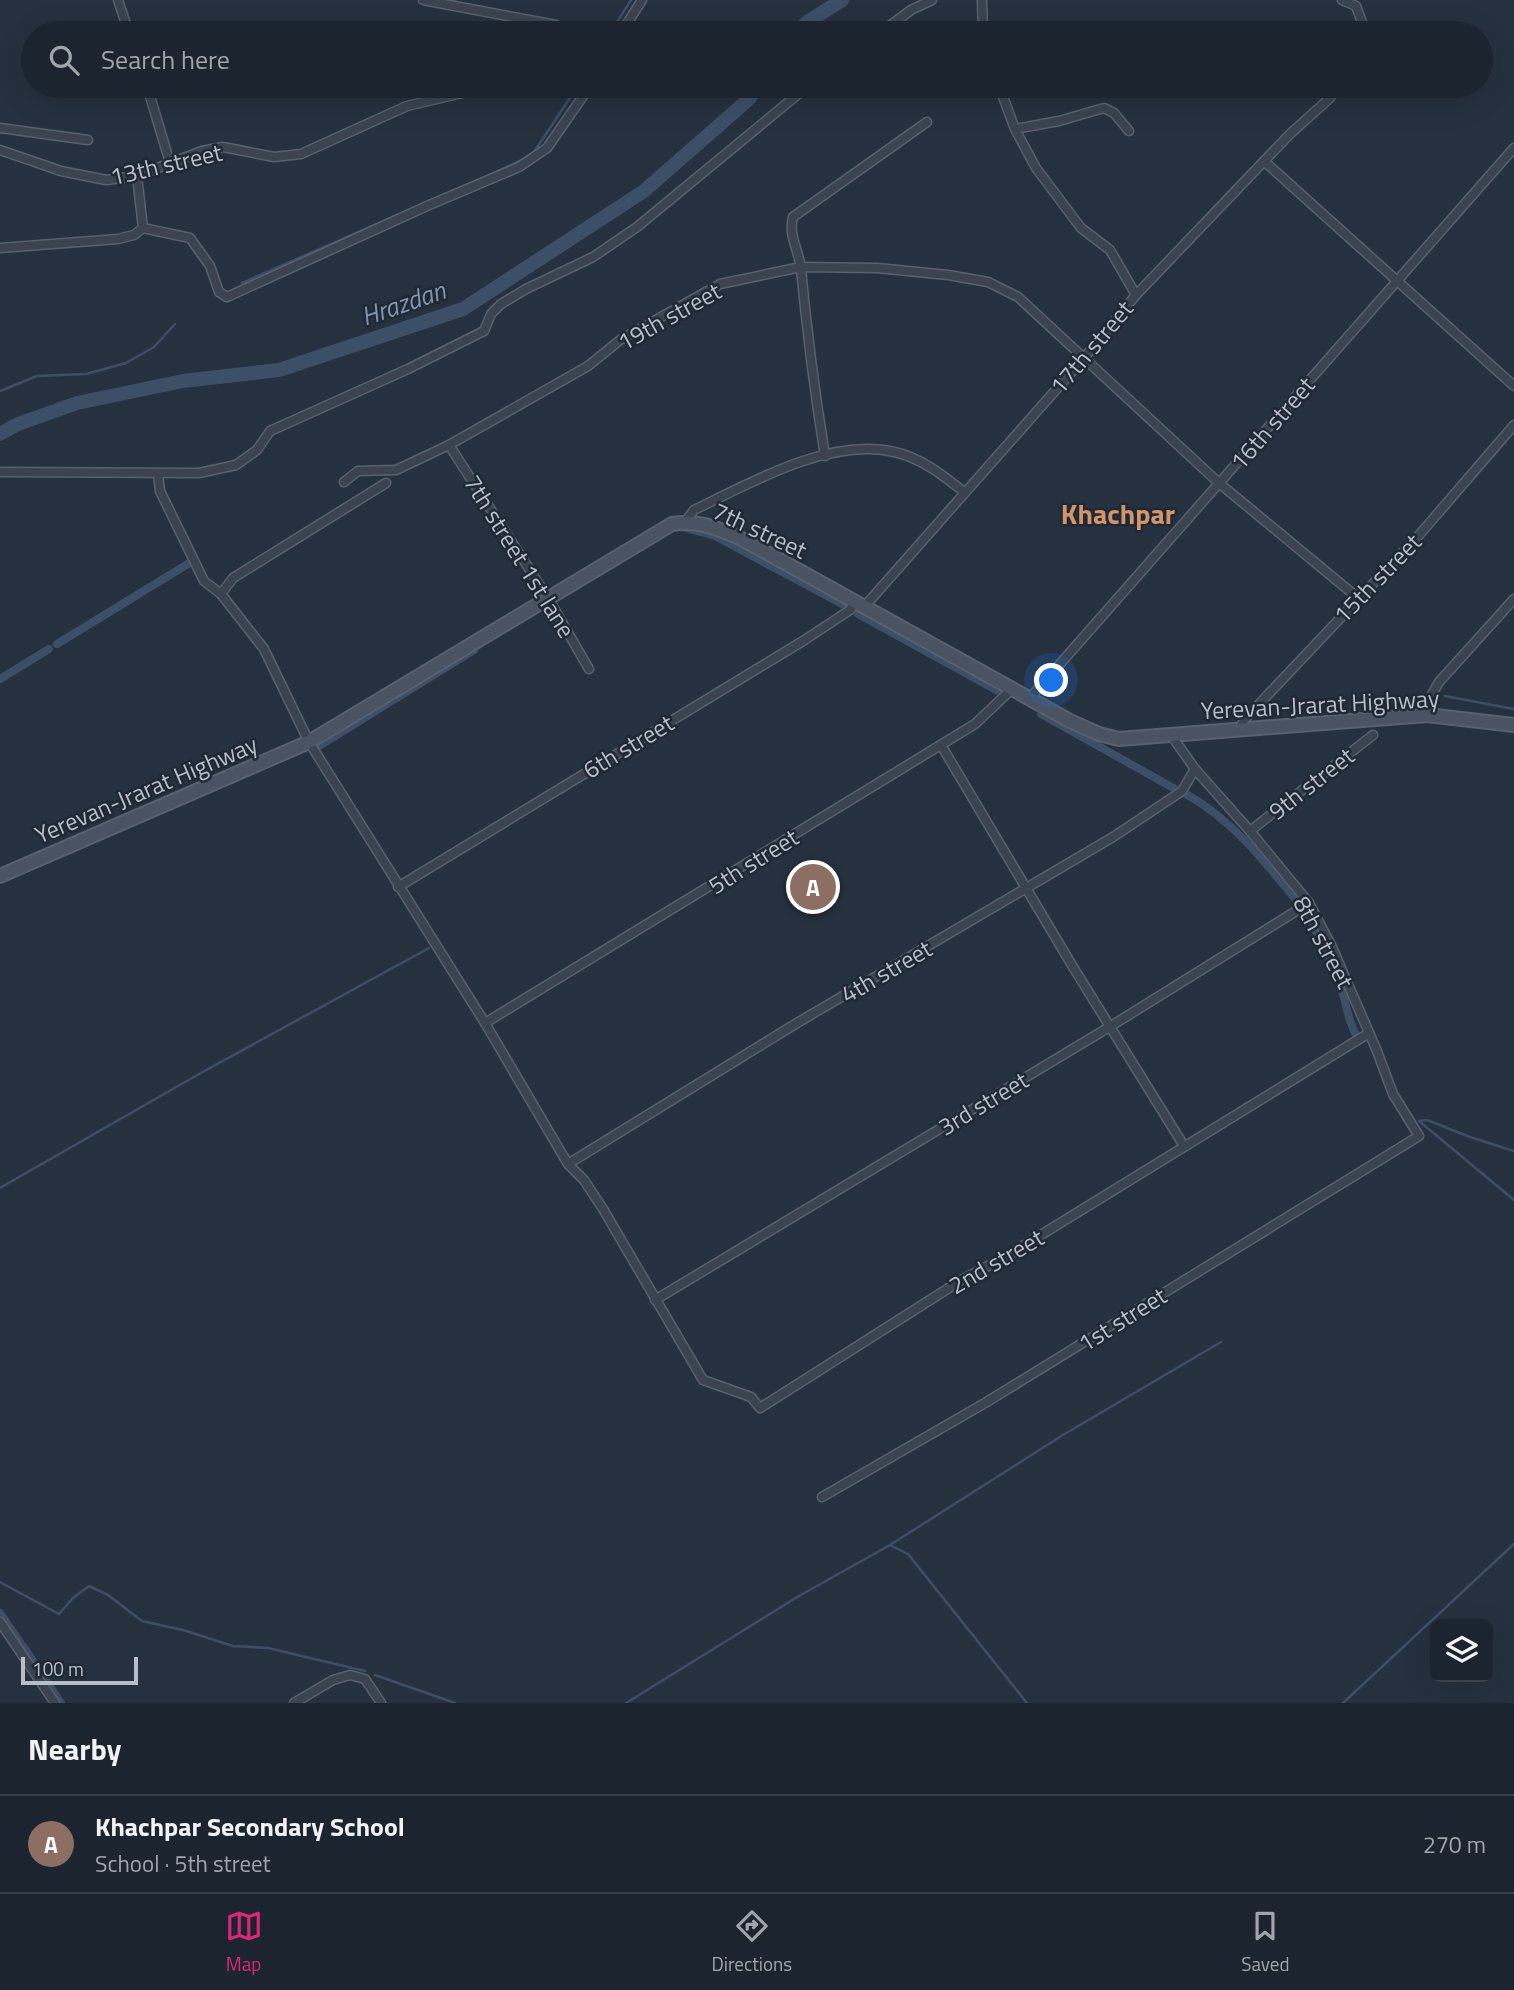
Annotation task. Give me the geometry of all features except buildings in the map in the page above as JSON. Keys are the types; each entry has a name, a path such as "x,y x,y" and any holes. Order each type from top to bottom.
{"main road":[{"name":"7th street","path":"309,742 672,524 685,522 703,523 740,538 1070,721 1119,739 1171,734"},
{"name":"Yerevan-Jrarat Highway","path":"1171,734 1427,715 1514,725"},
{"name":"Yerevan-Jrarat Highway","path":"0,876 309,742"}],"street":[{"path":"118,0 125,21"},
{"path":"423,0 537,21"},
{"path":"629,21 642,0"},
{"path":"896,21 932,0"},
{"path":"982,0 983,21"},
{"path":"1342,0 1356,6 1361,21"},
{"path":"151,98 170,163"},
{"name":"13th street","path":"0,150 86,177 106,180 137,176 202,151 223,147 274,157 300,153 407,106 441,98"},
{"path":"0,248 118,239 134,235 143,228 190,238 210,266 219,292 227,297 519,167 547,148 582,98"},
{"path":"0,472 199,473 236,465 257,450 270,431 408,369 484,331 491,314 501,304 593,257 637,228 794,98"},
{"path":"1004,98 1035,169 1081,228 1110,250 1136,295"},
{"name":"17th street","path":"860,605 1084,358 1136,295 1290,134 1330,98"},
{"path":"1015,128 1059,121 1104,108 1114,113 1129,131"},
{"path":"825,456 801,286 801,267 792,238 793,217 927,122"},
{"path":"0,128 88,140"},
{"name":"16th street","path":"1030,698 1514,148"},
{"path":"1265,162 1514,386"},
{"path":"137,176 143,228"},
{"name":"19th street","path":"344,482 358,471 396,470 449,445 588,366 620,340 720,284 801,267 877,268 948,275 988,282 1018,297 1219,483 1358,597"},
{"name":"15th street","path":"1240,729 1244,720 1420,534 1514,425"},
{"name":"7th street 1st lane","path":"449,445 548,598 589,669"},
{"path":"685,522 694,510 785,467 850,449 893,451 909,457 942,475 964,492"},
{"path":"158,474 160,491 204,581 221,594 264,649 309,742 485,1023 568,1164 584,1180 603,1209 655,1300"},
{"path":"221,594 233,579 386,483"},
{"path":"1427,715 1430,698 1439,682 1514,599"},
{"name":"6th street","path":"398,887 860,605"},
{"name":"5th street","path":"485,1023 942,745 975,724 1013,688"},
{"name":"8th street","path":"1171,734 1195,769 1250,831 1308,904 1331,945 1393,1094 1419,1136"},
{"name":"9th street","path":"1250,831 1373,735"},
{"path":"942,745 1184,1146"},
{"name":"4th street","path":"568,1164 797,1023 1113,837 1182,791 1195,769"},
{"name":"3rd street","path":"655,1300 1111,1026 1308,904"},
{"name":"2nd street","path":"655,1300 703,1380 751,1397 760,1408 963,1279 1005,1258 1368,1033"},
{"name":"1st street","path":"821,1497 985,1403 1419,1136"},
{"path":"0,1622 51,1702"},
{"path":"294,1703 333,1680 350,1675 365,1679 381,1703"}],"waterway":[{"path":"618,21 631,0"},
{"name":"Hrazdan","path":"809,21 842,0"},
{"path":"477,181 532,155 570,98"},
{"name":"Hrazdan","path":"0,434 18,424 77,403 183,381 279,370 463,309 644,191 750,98"},
{"path":"242,283 397,215"},
{"path":"0,391 37,376 86,374 126,363 154,347 175,324"},
{"path":"686,528 715,536 844,605"},
{"path":"57,644 191,562"},
{"path":"858,614 998,691"},
{"path":"0,679 49,649"},
{"path":"319,746 474,650"},
{"path":"1445,696 1514,709"},
{"path":"1041,714 1177,790"},
{"path":"1186,794 1234,829 1300,905"},
{"path":"1306,914 1334,969 1356,1035"},
{"path":"0,1188 199,1074 429,948"},
{"path":"1419,1121 1427,1120 1514,1151"},
{"path":"1419,1121 1514,1200"},
{"path":"626,1703 799,1596 890,1545 1063,1435 1221,1342"},
{"path":"1343,1703 1514,1544"},
{"path":"890,1545 908,1554 1027,1703"},
{"path":"0,1582 59,1614 73,1598 89,1586 108,1595 142,1621 183,1630 233,1646 268,1648 365,1671"},
{"path":"0,1613 20,1642"},
{"path":"23,1646 61,1703"},
{"path":"375,1675 455,1703"}],"place":[{"name":"Khachpar Secondary School","path":"813,887"}],"district":[{"name":"Khachpar","path":"1118,513"}]}
